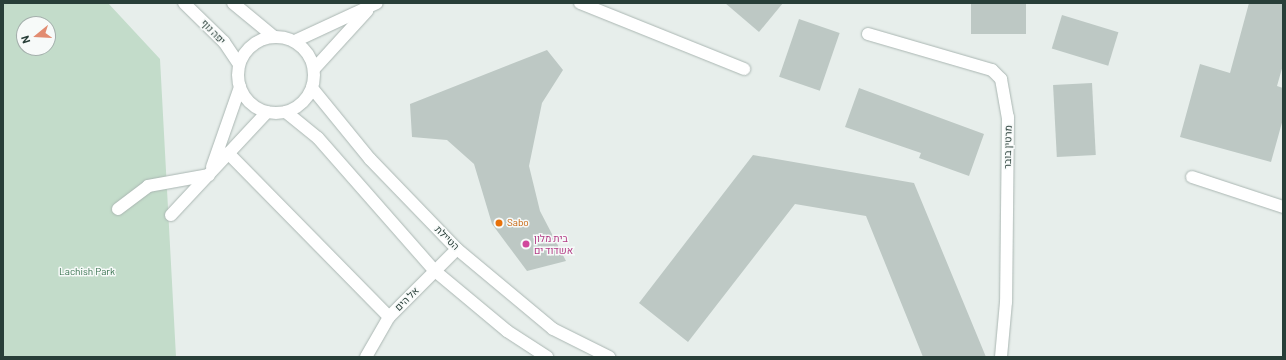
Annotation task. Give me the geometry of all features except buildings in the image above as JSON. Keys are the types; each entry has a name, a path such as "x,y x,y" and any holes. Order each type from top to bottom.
{"main road":[{"name":"יפה נוף","path":"184,3 224,42 239,64"},
{"path":"233,3 273,36 295,41 304,48 314,68 312,88 301,104 286,112 267,112 250,103 240,87"},
{"path":"580,3 744,68"},
{"path":"295,41 373,5"},
{"path":"314,68 373,5"},
{"name":"מרטין בובר","path":"868,34 992,70 1001,79 1008,117 1006,302 1001,357"},
{"path":"209,175 240,87 239,64 252,45 273,36"},
{"name":"הטיילת","path":"312,88 370,159 457,249 553,329 608,357"},
{"path":"171,215 267,112"},
{"path":"286,112 318,138 434,271 507,331 547,357"},
{"path":"228,153 388,317"},
{"path":"118,209 148,186 209,175"},
{"path":"1192,177 1283,206"},
{"name":"אל הים","path":"366,357 388,317 457,249"}],"green space":[{"name":"Lachish Park","path":"3,3 108,3 160,59 176,357 3,357"}],"place":[{"name":"Sabo","path":"499,223"},
{"name":"בית מלון אשדוד ים","path":"526,244"}]}
